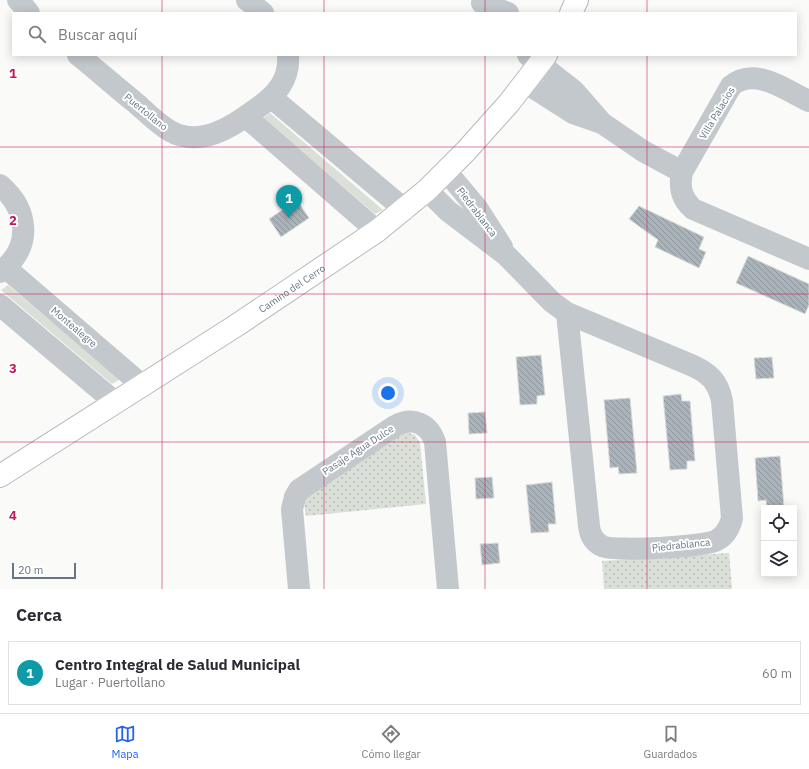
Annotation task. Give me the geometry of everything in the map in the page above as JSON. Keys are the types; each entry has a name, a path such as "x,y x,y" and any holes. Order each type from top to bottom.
{"street":[{"path":"18,0 28,12"},
{"path":"247,0 262,12"},
{"path":"571,12 577,0"},
{"path":"483,5 505,12"},
{"name":"Puertollano","path":"79,56 162,126 180,135 190,137 209,136 246,117 272,98 285,79 288,68 288,56"},
{"path":"537,58 574,91 602,123 643,151 682,172"},
{"name":"Camino del Cerro","path":"0,476 244,321 377,230 404,209 427,190 487,129 526,83 537,58"},
{"name":"Villa Palacios","path":"809,101 760,78 745,78 738,81 732,86 682,172 681,192 688,204 693,209 809,259"},
{"path":"526,83 573,113 602,123"},
{"path":"272,98 404,209"},
{"path":"246,117 377,230"},
{"name":"Piedrablanca","path":"446,171 480,212 506,255"},
{"path":"0,185 7,191 17,205 23,226 22,242 19,251 3,270"},
{"name":"Piedrablanca","path":"427,190 448,211 506,255 552,302 567,313 696,367 714,379 720,389 722,401 732,518 727,531 716,541 702,545 618,550 601,546 592,538 589,526 567,313"},
{"name":"Montealegre","path":"3,270 143,386"},
{"path":"0,305 116,403"},
{"name":"Pasaje Agua Dulce","path":"299,589 292,509 295,497 299,490 395,426 407,421 420,423 428,428 435,442 448,589"}],"shaded area":[{"path":"270,113 383,210 375,214 263,118"},
{"path":"8,285 120,379 112,384 1,290"},
{"path":"406,432 415,435 420,443 426,504 306,516 304,503 310,493"},
{"path":"729,553 732,589 604,589 602,561"}],"building":[{"path":"297,200 309,218 281,237 269,219"},
{"path":"639,206 704,237 699,249 706,252 699,268 655,247 658,240 629,219"},
{"path":"748,256 809,284 809,305 805,314 736,283"},
{"path":"541,355 545,395 537,396 537,404 520,405 516,357"},
{"path":"772,357 774,378 756,379 754,358"},
{"path":"681,394 682,401 690,401 695,461 687,461 687,469 670,470 663,396"},
{"path":"630,398 637,473 619,474 618,467 610,468 604,400"},
{"path":"485,412 487,433 469,434 468,413"},
{"path":"780,456 784,505 767,505 766,500 758,501 755,458"},
{"path":"492,477 494,498 476,499 475,478"},
{"path":"552,482 556,524 548,524 549,532 531,533 526,485"},
{"path":"498,543 500,563 482,565 480,544"}],"place":[{"name":"Centro Integral de Salud Municipal","path":"289,218"}]}
